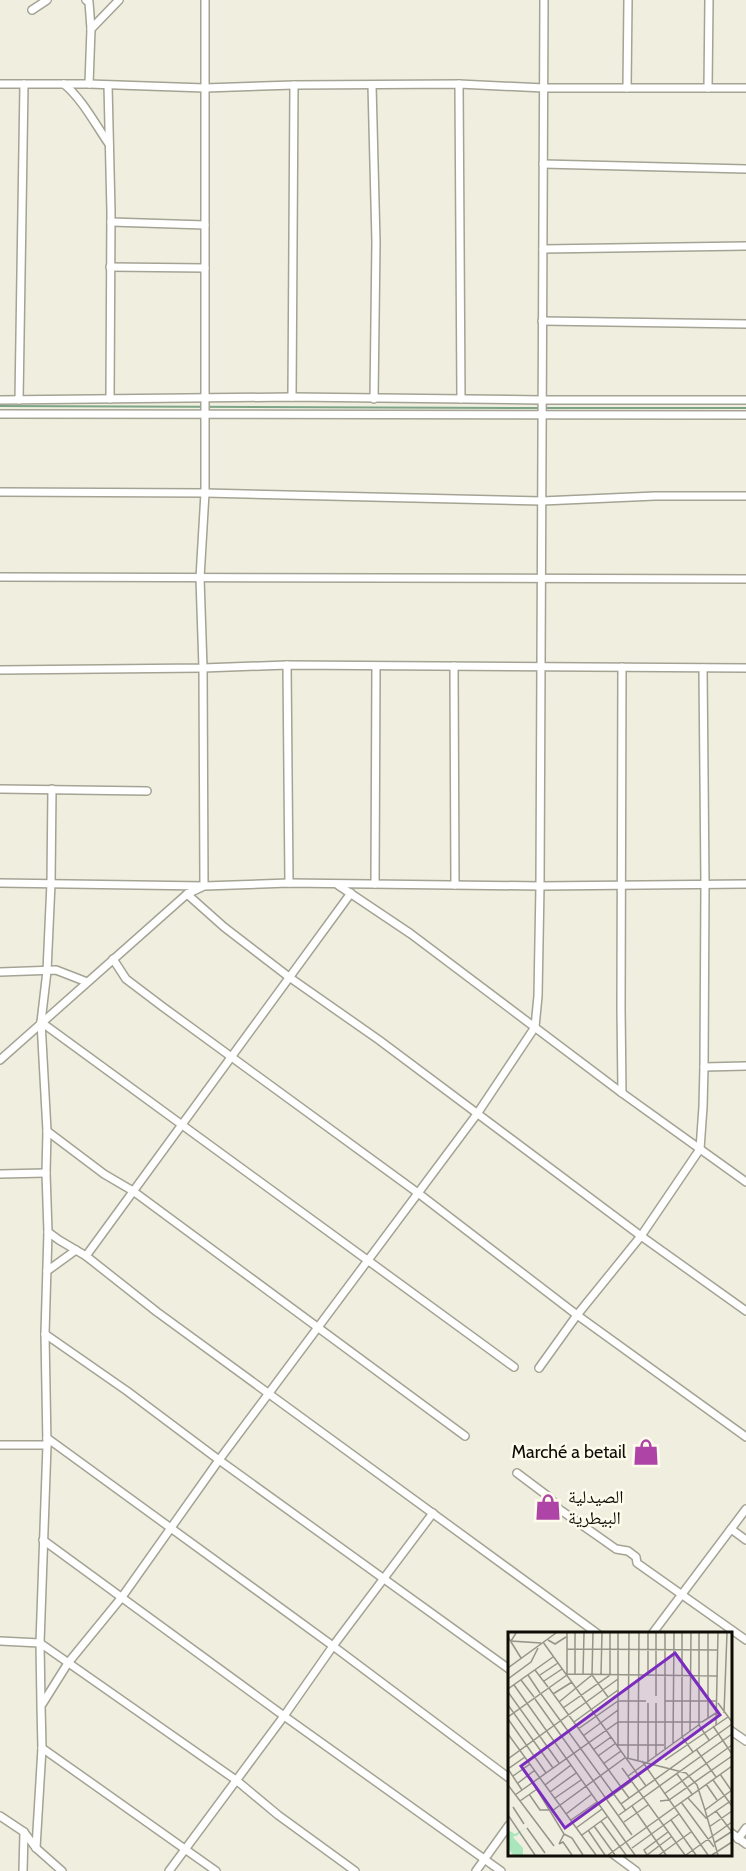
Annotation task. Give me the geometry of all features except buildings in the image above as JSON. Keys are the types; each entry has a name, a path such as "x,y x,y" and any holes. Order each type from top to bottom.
{"street":[{"path":"32,10 47,0"},
{"path":"86,0 89,2 91,29 89,84"},
{"path":"91,29 119,0"},
{"path":"204,886 203,668 200,578 205,493 205,0"},
{"path":"41,1706 68,1663 122,1597 219,1460 477,1114 535,1027 538,996 540,886 544,0"},
{"path":"627,88 628,0"},
{"path":"708,88 709,0"},
{"path":"0,84 205,88 459,84 544,88 746,88"},
{"path":"19,400 24,84"},
{"path":"64,84 77,95 109,144"},
{"path":"459,84 461,399"},
{"path":"108,85 111,222 110,399"},
{"path":"292,397 294,85"},
{"path":"372,85 376,242 375,399"},
{"path":"543,165 746,169"},
{"path":"111,222 205,225"},
{"path":"543,249 746,246"},
{"path":"110,267 205,268"},
{"path":"542,321 746,324"},
{"path":"0,400 204,400 292,397 461,399 542,408 746,415"},
{"path":"0,414 542,408 746,400"},
{"path":"0,492 205,493 542,501 655,496 746,496"},
{"path":"0,577 746,579"},
{"path":"288,665 289,884"},
{"path":"0,670 288,665 746,668"},
{"path":"454,666 455,885"},
{"path":"375,884 376,667"},
{"path":"622,667 622,1093"},
{"path":"539,1368 577,1315 640,1236 700,1149 704,1067 703,668"},
{"path":"0,789 147,791"},
{"path":"36,1848 42,1748 40,1643 47,1442 45,1334 48,1232 47,1131 41,1022 51,883 52,789"},
{"path":"0,883 204,886 746,884"},
{"path":"337,884 411,934 622,1093 746,1182"},
{"path":"0,1059 187,894 204,886"},
{"path":"86,1256 351,893"},
{"path":"187,894 224,927 289,977 379,1040 640,1236 746,1311"},
{"path":"113,959 126,980 418,1193 577,1315 746,1437"},
{"path":"0,972 56,970 87,982"},
{"path":"41,1022 514,1367"},
{"path":"704,1067 746,1066"},
{"path":"47,1131 104,1174 133,1191 465,1436"},
{"path":"0,1174 46,1173"},
{"path":"48,1232 86,1256 157,1312 595,1632"},
{"path":"47,1271 76,1250"},
{"path":"45,1334 508,1668"},
{"path":"0,1445 47,1442 333,1646 508,1777"},
{"path":"517,1473 549,1497 559,1509 616,1549 628,1551 636,1557 637,1563 746,1640"},
{"path":"654,1632 746,1509"},
{"path":"169,1871 383,1577 433,1513"},
{"path":"731,1529 746,1540"},
{"path":"43,1540 501,1871"},
{"path":"0,1641 40,1643 236,1780 278,1815 355,1871"},
{"path":"731,1731 746,1742"},
{"path":"42,1748 216,1871"},
{"path":"0,1816 24,1833 36,1848 62,1871"},
{"path":"477,1871 508,1826"},
{"path":"738,1839 746,1828"},
{"path":"23,1871 24,1833"},
{"path":"731,1834 746,1845"},
{"path":"616,1856 636,1871"}],"waterway":[{"path":"0,406 539,408"},
{"path":"545,408 746,408"}],"place":[{"name":"Marché a betail","path":"646,1452"},
{"name":"الصيدلية البيطرية","path":"548,1507"}]}
